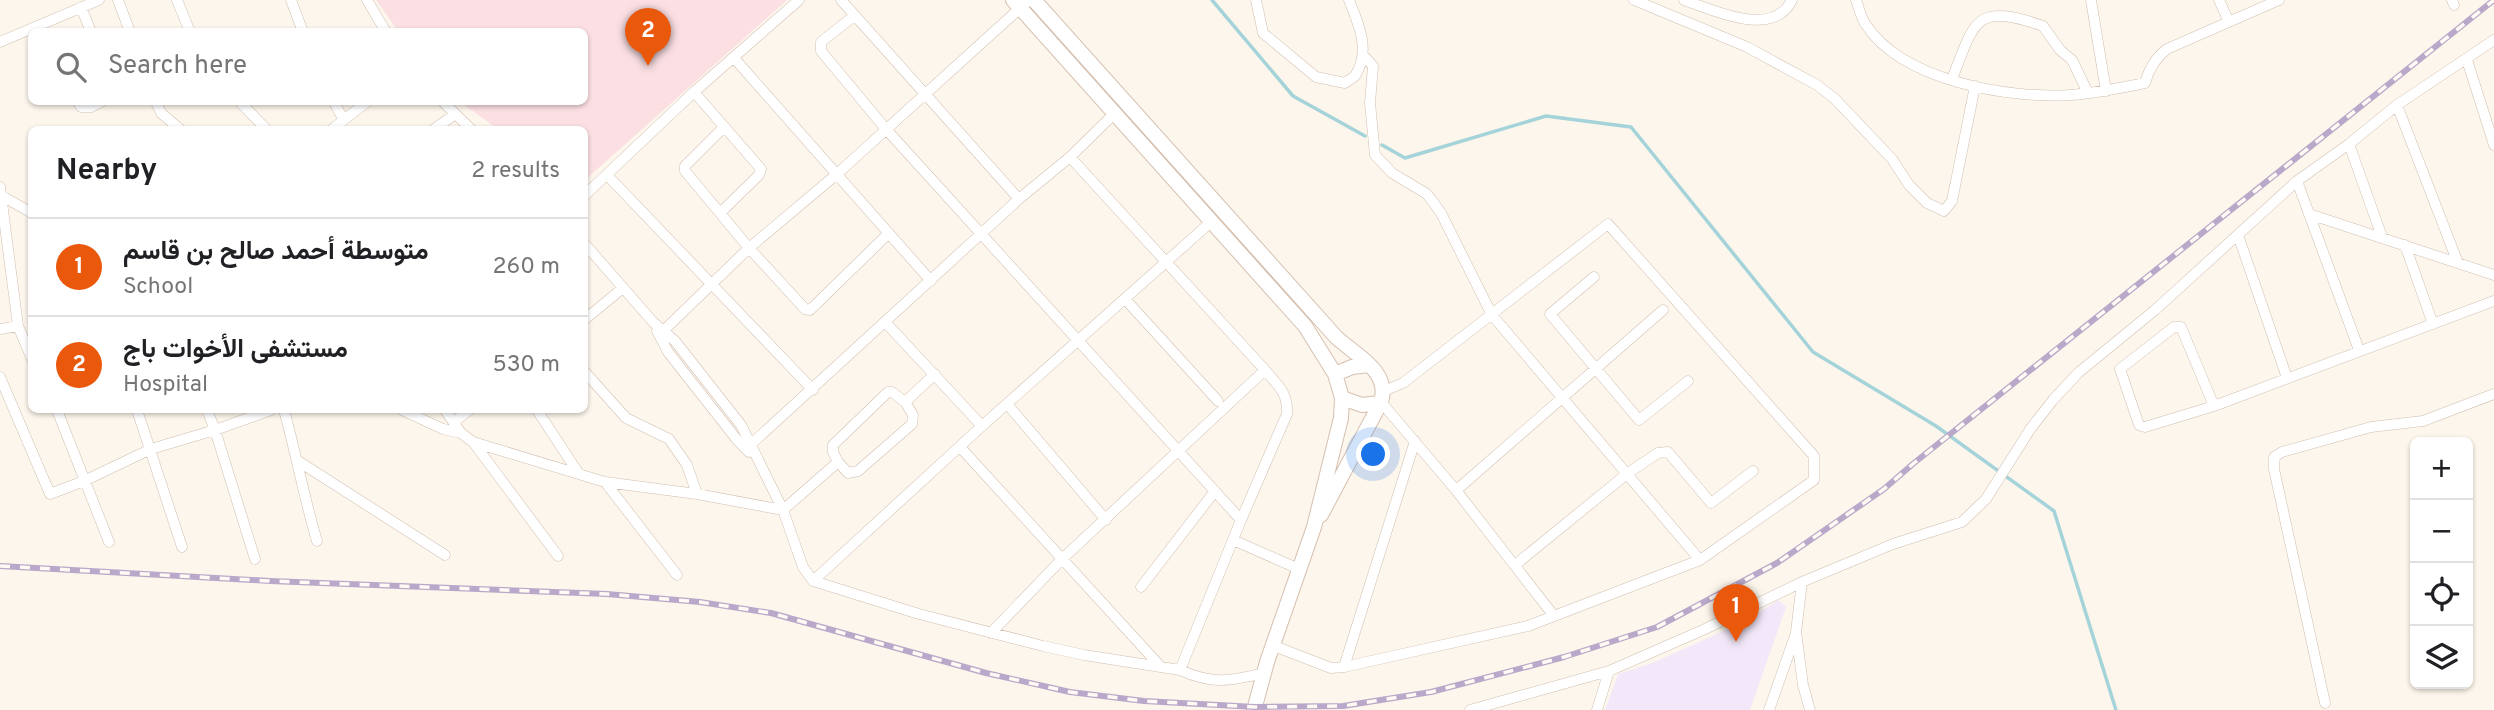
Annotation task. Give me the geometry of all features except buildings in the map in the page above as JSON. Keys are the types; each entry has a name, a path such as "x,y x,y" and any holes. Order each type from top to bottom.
{"main road":[{"path":"1024,2 1115,113 1305,326 1335,374 1342,398 1341,418 1314,527 1254,710"},
{"path":"1024,2 1336,337 1382,379 1382,399 1314,527"},
{"path":"1335,374 1352,367 1369,365"},
{"path":"1342,398 1362,405 1382,399"},
{"path":"1264,710 1275,664 1274,646"}],"street":[{"path":"48,26 99,0"},
{"path":"118,0 128,28"},
{"path":"177,0 188,28"},
{"path":"291,0 302,28"},
{"path":"367,0 384,28"},
{"path":"588,192 694,92 799,0"},
{"path":"841,0 1019,199"},
{"path":"1256,0 1263,33 1316,77 1339,83 1352,80 1359,70 1363,55 1360,27 1349,0"},
{"path":"1634,0 1747,47 1816,85 1835,99 1892,159 1909,185 1927,203 1944,211 1952,201 1975,86"},
{"path":"1684,0 1754,21 1780,12 1787,8 1792,0"},
{"path":"1856,0 1865,23 1876,38 1909,64 1935,75 1975,86 2021,94 2088,93 2145,83 2149,69 2167,49 2279,0"},
{"path":"2091,0 2106,90"},
{"path":"2219,0 2229,22"},
{"path":"661,333 750,248 837,174 1024,2"},
{"path":"81,7 89,28"},
{"path":"854,16 821,42 820,48 885,128 1241,520"},
{"path":"1952,79 1972,30 1978,22 1985,17 2001,16 2043,26 2060,50 2072,60 2088,93"},
{"path":"0,42 28,33"},
{"path":"1470,710 1609,671 1714,625 1802,582 1893,544 1962,522 1986,499 2053,400 2078,373 2155,310 2297,181 2397,105 2494,40"},
{"path":"1363,55 1373,66 1370,103 1375,155 1392,173 1427,194 1441,213 1492,315 1700,560"},
{"path":"734,58 931,281"},
{"path":"2467,60 2494,145"},
{"path":"694,92 761,171 719,213"},
{"path":"157,105 161,113 176,126"},
{"path":"243,105 263,126"},
{"path":"336,105 343,119"},
{"path":"335,126 363,105"},
{"path":"446,105 468,126"},
{"path":"2397,105 2458,263"},
{"path":"748,447 1019,199 1070,157 1115,113"},
{"path":"438,126 455,114"},
{"path":"723,128 684,168 685,173 807,310 889,233"},
{"path":"2349,144 2382,237"},
{"path":"1070,157 1285,394 1287,414 1180,670"},
{"path":"607,175 813,390"},
{"path":"2297,181 2359,350"},
{"path":"1,191 28,210"},
{"path":"1,191 18,326 28,350"},
{"path":"2309,214 2494,275"},
{"path":"813,581 1212,221"},
{"path":"1274,646 1331,667 1343,667 1528,626 1700,560 1814,480 1814,456 1608,224 1382,399 1554,616"},
{"path":"2238,235 2287,378"},
{"path":"2405,245 2433,324"},
{"path":"588,248 661,333 675,341 741,425 748,447 783,510 803,567 817,584 991,633 1084,655 1180,670 1201,679 1221,681 1264,673"},
{"path":"1594,277 1550,314 1639,419 1688,381"},
{"path":"588,317 623,288"},
{"path":"1125,299 1218,401"},
{"path":"2214,405 2181,327 2174,327 2120,369 2140,427 2214,405 2494,301"},
{"path":"1455,489 1562,400 1663,310"},
{"path":"886,323 982,426"},
{"path":"0,329 18,326"},
{"path":"991,633 1061,560 1265,370"},
{"path":"905,402 935,374"},
{"path":"588,375 626,418 668,439 687,465 697,494"},
{"path":"0,377 50,494 150,449 263,413"},
{"path":"888,392 905,402 914,415 912,424 858,471 848,473 833,452 834,445 888,392"},
{"path":"2325,703 2274,469 2274,457 2282,452 2371,427 2423,421 2494,394"},
{"path":"1007,404 1106,520"},
{"path":"58,413 108,542"},
{"path":"138,413 182,547"},
{"path":"208,413 255,559"},
{"path":"285,413 317,541"},
{"path":"408,413 443,429 461,433"},
{"path":"447,413 461,433 473,442 558,556"},
{"path":"454,422 465,413"},
{"path":"539,413 580,475"},
{"path":"1343,667 1415,441"},
{"path":"473,442 605,482 697,494 783,510"},
{"path":"960,447 1160,666"},
{"path":"1515,565 1628,473 1658,453 1668,452 1712,503 1753,471"},
{"path":"298,461 445,555"},
{"path":"783,510 838,462"},
{"path":"605,482 677,575"},
{"path":"1141,587 1215,491"},
{"path":"1233,540 1299,569"},
{"path":"1769,710 1796,632 1802,582"},
{"path":"1796,632 1803,685 1810,710"},
{"path":"1597,710 1609,671"}],"shaded area":[{"path":"376,0 787,0 588,177 588,126 494,126 464,105 588,105 588,28 396,28"},
{"path":"1778,600 1786,607 1750,710 1605,710 1618,674 1652,663 1746,621"}],"waterway":[{"path":"1212,0 1293,96 1365,136"},
{"path":"1382,145 1405,158 1546,116 1631,127 1813,352 1936,426 2054,511 2116,710"}],"railway":[{"path":"0,566 270,581 607,594 700,602 771,613 986,673 1070,692 1144,701 1255,707 1343,706 1431,692 1564,657 1657,627 1777,563 1884,489 2494,0"}],"place":[{"name":"مستشفى الأخوات باج","path":"648,66"},
{"name":"متوسطة أحمد صالح بن قاسم","path":"1736,642"}]}
